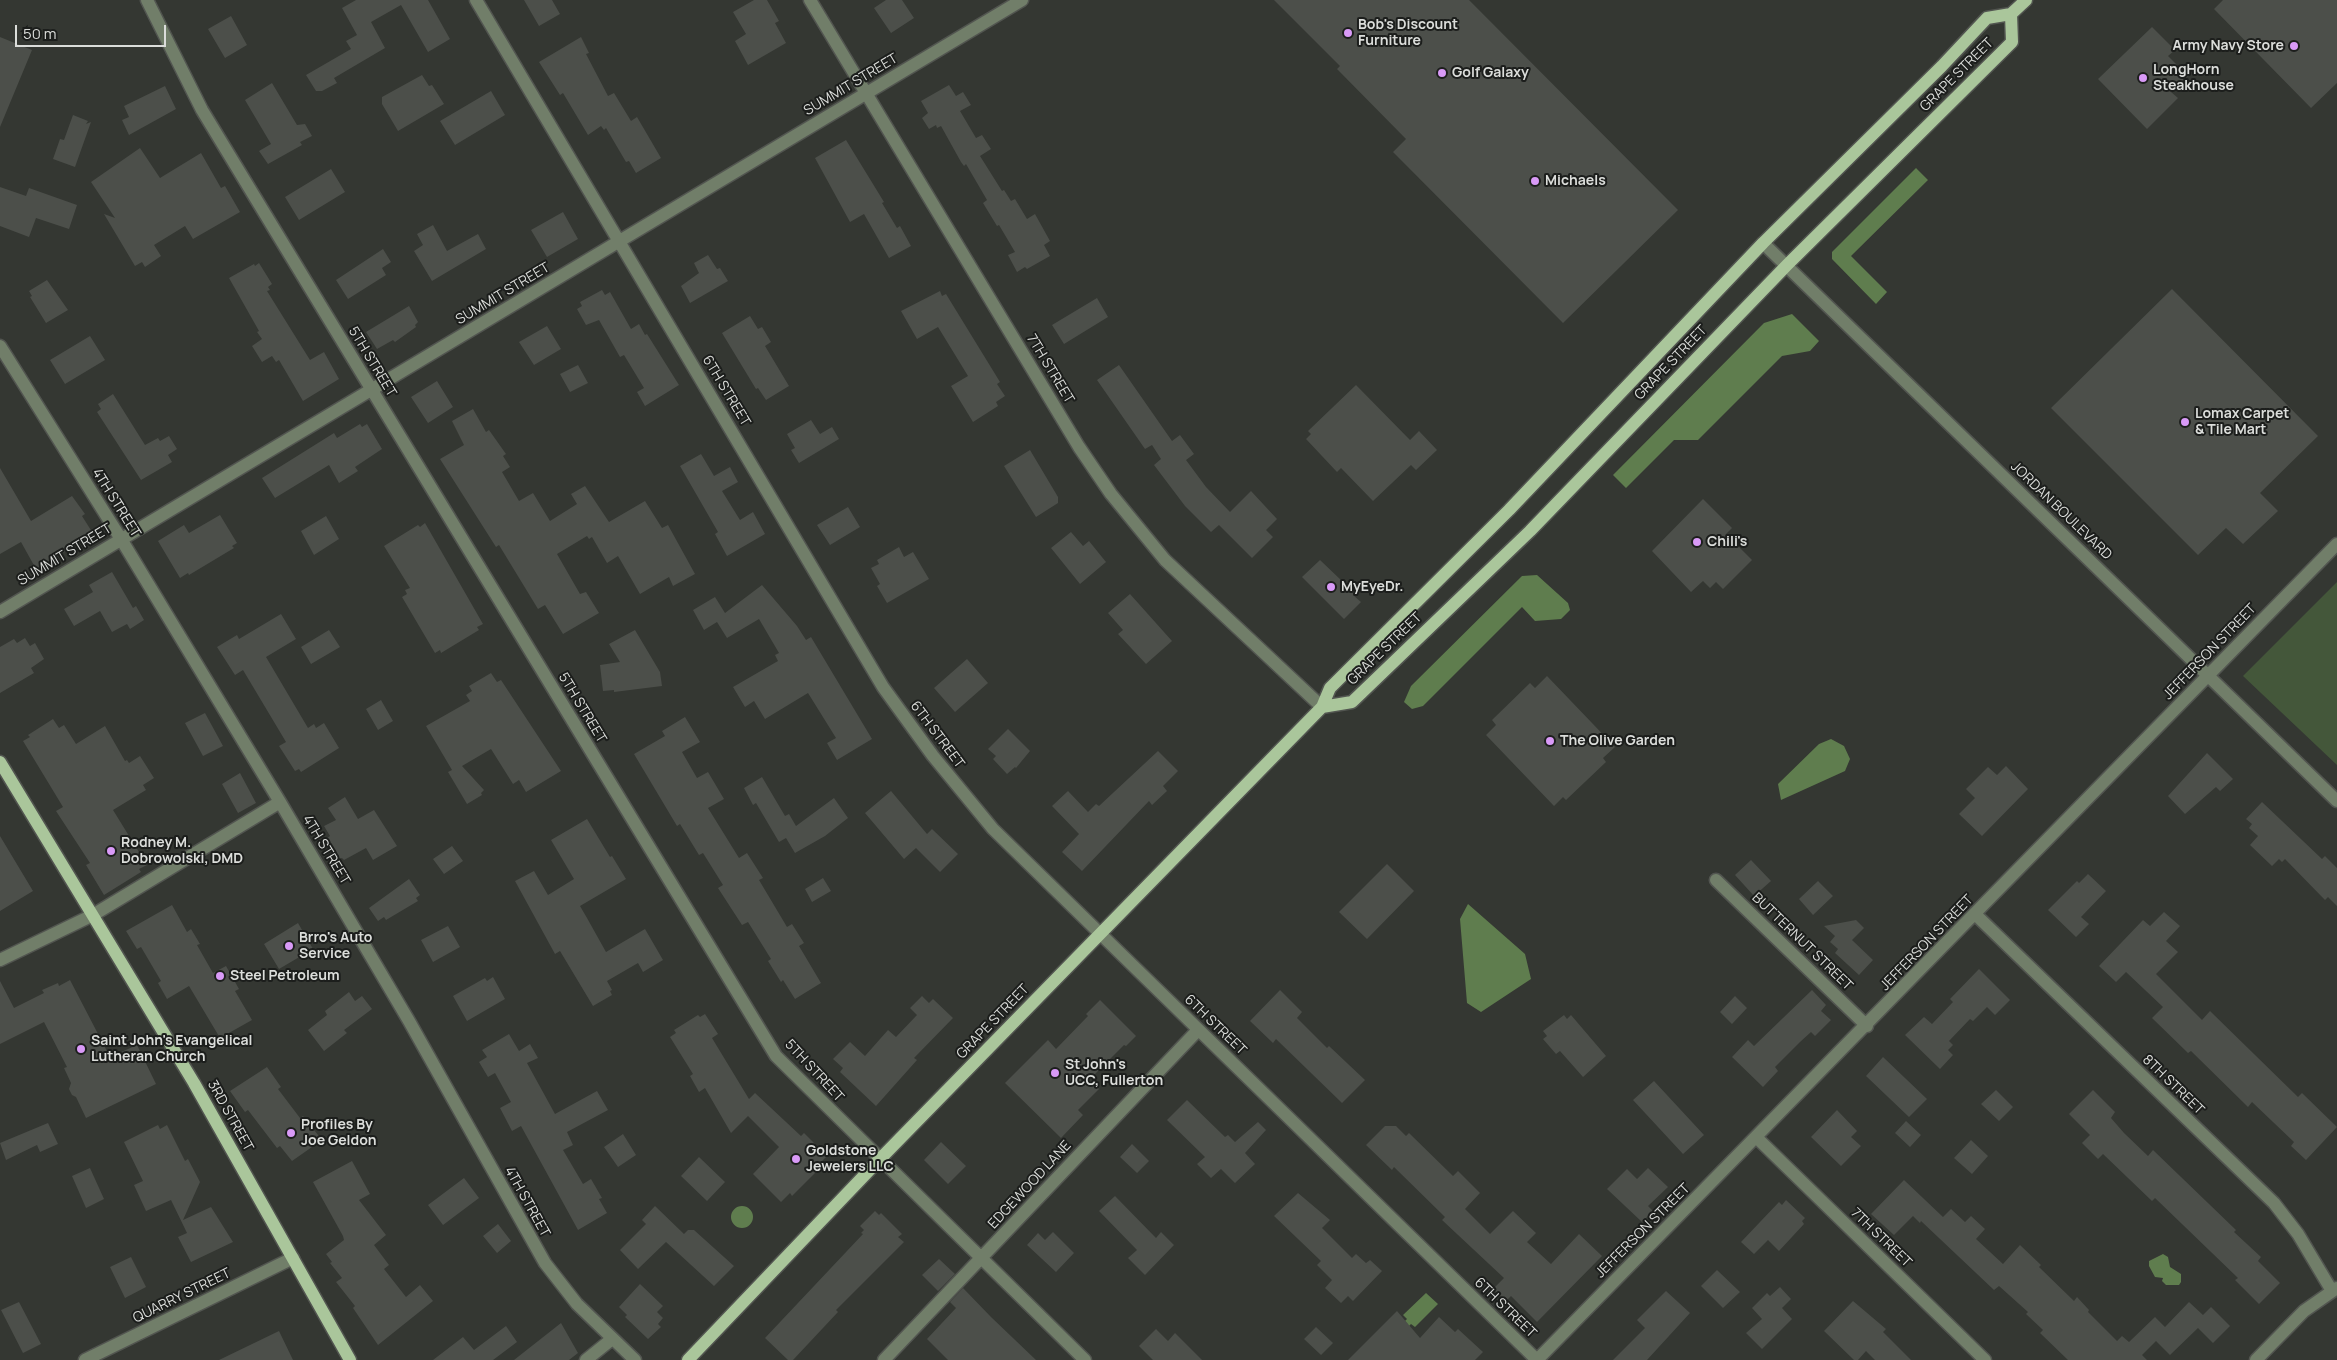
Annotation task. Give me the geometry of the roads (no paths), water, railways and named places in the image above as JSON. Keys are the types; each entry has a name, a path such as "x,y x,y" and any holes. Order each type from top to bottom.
{"main road":[{"path":"2011,14 2026,0"},
{"name":"GRAPE STREET","path":"688,1360 880,1159 1322,707 1330,688 1510,510 1763,243 1942,66 1987,18 2011,14 2012,42 1787,265 1530,531 1352,702 1322,707"},
{"name":"3RD STREET","path":"0,762 194,1083 350,1360"}],"street":[{"name":"5TH STREET","path":"147,0 202,110 776,1056 1085,1360"},
{"name":"6TH STREET","path":"476,0 883,687 933,756 993,829 1537,1360"},
{"name":"7TH STREET","path":"810,0 1079,447 1111,494 1165,560 1322,707"},
{"name":"SUMMIT STREET","path":"0,612 1022,0"},
{"name":"JORDAN BOULEVARD","path":"1763,243 2337,801"},
{"name":"4TH STREET","path":"0,346 121,539 280,802 409,1021 545,1263 577,1304 635,1360"},
{"name":"JEFFERSON STREET","path":"1537,1360 1976,915 2337,544"},
{"path":"0,960 93,915 280,802"},
{"name":"BUTTERNUT STREET","path":"1716,880 1867,1026"},
{"name":"8TH STREET","path":"1976,915 2274,1203 2298,1234 2334,1290"},
{"name":"EDGEWOOD LANE","path":"884,1360 1198,1030"},
{"name":"7TH STREET","path":"1756,1137 1985,1360"},
{"name":"QUARRY STREET","path":"85,1360 293,1258"},
{"path":"2256,1360 2304,1311 2334,1290"},
{"path":"586,1360 612,1339"}],"place":[{"name":"Bob's Discount Furniture","path":"1348,33"},
{"name":"Army Navy Store","path":"2294,46"},
{"name":"Golf Galaxy","path":"1442,73"},
{"name":"LongHorn Steakhouse","path":"2143,78"},
{"name":"Michaels","path":"1535,181"},
{"name":"Lomax Carpet & Tile Mart","path":"2185,422"},
{"name":"Chili's","path":"1697,542"},
{"name":"MyEyeDr.","path":"1331,587"},
{"name":"The Olive Garden","path":"1550,741"},
{"name":"Rodney M. Dobrowolski, DMD","path":"111,851"},
{"name":"Brro's Auto Service","path":"289,946"},
{"name":"Steel Petroleum","path":"220,976"},
{"name":"Saint John's Evangelical Lutheran Church","path":"81,1049"},
{"name":"St John's UCC, Fullerton","path":"1055,1073"},
{"name":"Profiles By Joe Geldon","path":"291,1133"},
{"name":"Goldstone Jewelers LLC","path":"796,1159"}]}
